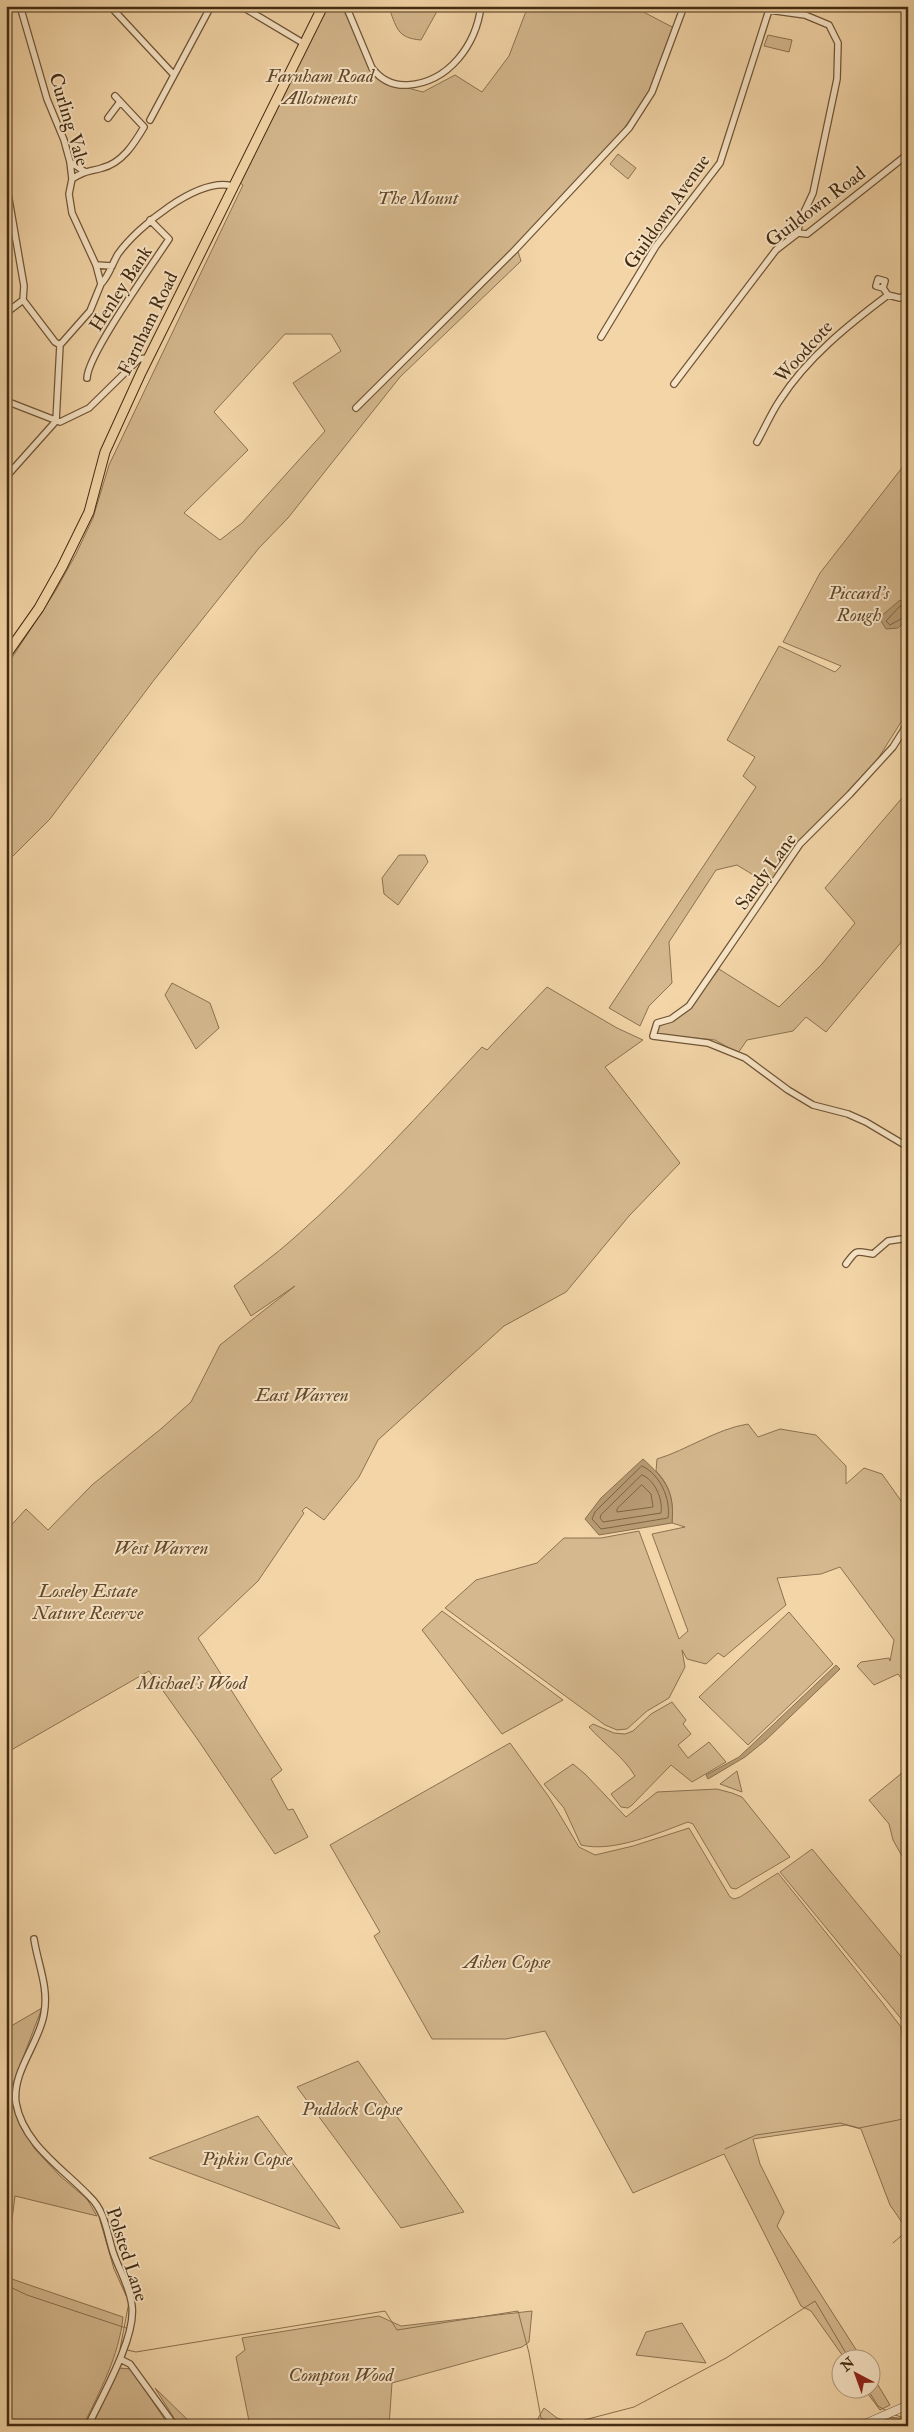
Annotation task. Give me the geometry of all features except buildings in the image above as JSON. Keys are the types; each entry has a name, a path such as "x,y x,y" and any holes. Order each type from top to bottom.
{"main road":[{"name":"Farnham Road","path":"6,655 39,608 69,552 88,512 105,452 147,358 322,6"},
{"path":"860,2426 908,2406"}],"street":[{"name":"Curling Vale","path":"20,6 47,99 64,140 70,162 72,179 69,194 72,213 96,265 101,284"},
{"path":"110,6 174,75"},
{"path":"150,120 211,6"},
{"path":"241,6 303,43"},
{"path":"346,6 372,68 378,76 389,83 404,86 424,84 441,75 458,60 471,40 481,6"},
{"path":"356,408 514,251 629,128 652,92 684,6"},
{"name":"Guildown Avenue","path":"601,337 656,246 720,163 769,10 805,16 829,25 838,43 837,79 825,137 813,192 799,223 798,233"},
{"path":"72,179 84,170 113,164 129,150 144,127 115,96"},
{"path":"108,118 120,102"},
{"name":"Guildown Road","path":"674,384 776,250 798,233 807,234 908,154"},
{"path":"70,162 84,170"},
{"path":"6,182 24,286 23,300 55,342 60,345"},
{"path":"6,477 26,452 56,421 60,345 81,322 96,300 101,284 118,255 150,220 178,200 209,188 227,184 232,186"},
{"name":"Henley Bank","path":"87,378 87,371 100,346 169,239 150,220"},
{"path":"96,265 112,266"},
{"path":"883,288 888,296 900,298 908,294"},
{"name":"Woodcote","path":"757,442 793,382 845,326 888,296"},
{"path":"6,313 23,300"},
{"path":"6,401 56,421 69,419 88,408 139,360 147,358"},
{"name":"Sandy Lane","path":"908,723 893,747 800,844 689,1006 672,1019 657,1023 653,1036 708,1044 745,1058 788,1090 813,1105 848,1114 866,1122 908,1147"},
{"path":"846,1264 855,1252 860,1250 873,1254 888,1241 908,1238"},
{"name":"Polsted Lane","path":"34,1939 47,1995 38,2034 18,2078 16,2104 22,2120 44,2154 91,2197 102,2214 118,2269 132,2307 130,2330 124,2349 88,2426"},
{"path":"120,2359 130,2364 175,2426"}],"green space":[{"path":"388,6 440,6 421,40 407,37 398,30"},
{"name":"The Mount","path":"528,6 632,6 676,29 648,95 619,135 516,245 521,261 400,377 288,518 259,548 154,680 50,819 6,863 6,667 56,590 76,554 93,518 109,465 243,185 236,180 313,29 329,8 342,7 372,68 389,83 423,92 455,75 482,92 509,56","holes":["285,334 331,334 341,351 293,383 325,431 242,523 220,540 184,513 248,450 214,412"]},
{"path":"768,35 792,40 789,52 764,46"},
{"path":"618,154 636,168 628,179 610,164"},
{"name":"Piccard's Rough","path":"908,460 908,551 904,560 908,566 908,711 874,765 804,836 768,884 737,865 716,870 669,942 672,983 649,1006 640,1026 609,1008 756,787 743,776 755,757 727,740 779,646 835,672 841,666 783,642 820,573"},
{"path":"908,791 908,934 826,1032 806,1017 793,1031 747,1040 738,1053 715,1040 656,1034 658,1027 688,1011 719,969 779,1007 822,964 855,923 825,888"},
{"path":"399,855 425,855 428,862 398,905 384,894 382,878"},
{"path":"172,983 210,1003 219,1028 196,1049 165,995"},
{"name":"Loseley Estate Nature Reserve","path":"547,987 617,1028 643,1040 605,1067 680,1163 629,1216 566,1292 504,1326 378,1440 359,1477 324,1520 306,1507 302,1511 304,1513 258,1581 198,1638 282,1770 271,1779 288,1810 293,1809 308,1837 275,1854 149,1671 6,1753 6,1531 26,1509 48,1530 92,1485 191,1402 220,1345 295,1286 251,1316 234,1286 319,1216 390,1145 482,1047 487,1050"},
{"path":"748,1424 758,1437 780,1429 816,1435 846,1466 846,1484 864,1468 882,1474 904,1505 906,1517 903,1529 908,1534 908,1687 898,1674 874,1685 857,1666 861,1662 889,1658 890,1661 894,1640 840,1567 821,1574 777,1578 786,1605 724,1657 718,1653 706,1664 687,1659 682,1650 685,1667 669,1698 647,1711 627,1729 617,1730 605,1725 445,1608 476,1580 537,1563 564,1538 601,1538 639,1531 679,1639 688,1631 652,1534 685,1527 672,1523 672,1501 665,1482 656,1471 657,1459 724,1430"},
{"path":"442,1611 563,1700 502,1734 422,1630"},
{"path":"789,1612 833,1664 748,1745 699,1697"},
{"path":"672,1702 686,1720 683,1724 691,1734 678,1745 688,1758 709,1742 726,1762 692,1782 671,1765 632,1805 628,1808 621,1807 611,1794 635,1776 619,1756 589,1727 593,1724 614,1733 625,1734 633,1731 651,1714"},
{"name":"Ashen Copse","path":"510,1743 549,1797 579,1847 595,1855 633,1846 689,1828 730,1897 734,1899 740,1897 778,1873 901,2027 902,2035 908,2030 908,2231 890,2205 861,2129 846,2125 753,2139 760,2164 784,2212 777,2226 856,2350 839,2350 811,2311 801,2306 724,2154 633,2193 545,2031 506,2039 432,2039 374,1936 380,1932 330,1845"},
{"path":"573,1764 626,1817 657,1792 717,1789 742,1797 790,1857 736,1889 731,1888 693,1824 688,1822 635,1841 594,1847 581,1845 564,1808 544,1784"},
{"path":"908,1768 908,1857 902,1856 893,1840 889,1824 869,1800"},
{"path":"737,1771 742,1792 720,1784"},
{"path":"812,1849 908,1965 908,2027 780,1872"},
{"path":"42,2008 8,2097 34,2148 59,2175 87,2199 97,2216 15,2196 6,2267 6,2029"},
{"name":"Puddock Copse","path":"358,2061 464,2212 401,2228 297,2087"},
{"name":"Pipkin Copse","path":"258,2116 332,2217 340,2229 149,2158"},
{"path":"6,2277 123,2317 113,2359 83,2426 6,2426"},
{"name":"Compton Wood","path":"532,2311 529,2342 522,2347 392,2383 389,2426 250,2426 236,2357 245,2350 242,2338 379,2316 401,2326"},
{"path":"682,2323 706,2363 636,2355 646,2332"},
{"path":"118,2368 131,2369 169,2426 92,2426"},
{"path":"155,2388 194,2426 179,2426"},
{"path":"882,2392 890,2405 880,2410 872,2400 882,2400"},
{"path":"544,2408 557,2418 563,2420 566,2426 538,2426 537,2420"},
{"path":"888,2417 908,2419 908,2426 872,2426"}],"water":[{"path":"900,600 908,604 908,618 898,628 886,629 879,618"},
{"path":"643,1459 667,1486 672,1502 672,1523 599,1535 585,1519 601,1498"},
{"path":"836,1665 840,1669 766,1740 745,1757 708,1779 706,1775 739,1757"}],"waterway":[{"path":"903,2022 908,2029"},
{"path":"725,2149 756,2135 840,2123 859,2128 908,2118"},
{"path":"99,2217 114,2269 129,2302 120,2349"},
{"path":"893,2243 908,2230"},
{"path":"6,2285 27,2295 126,2328"},
{"path":"561,2426 634,2407 726,2358 815,2301 844,2350"},
{"path":"127,2350 136,2352 385,2311 397,2330 518,2311 529,2353 541,2418 560,2426"},
{"path":"874,2400 878,2406 887,2411"},
{"path":"895,2415 908,2419"}],"park label":[{"name":"Farnham Road Allotments","path":"320,86"},
{"name":"East Warren","path":"302,1394"},
{"name":"West Warren","path":"161,1547"},
{"name":"Michael's Wood","path":"192,1682"}]}
